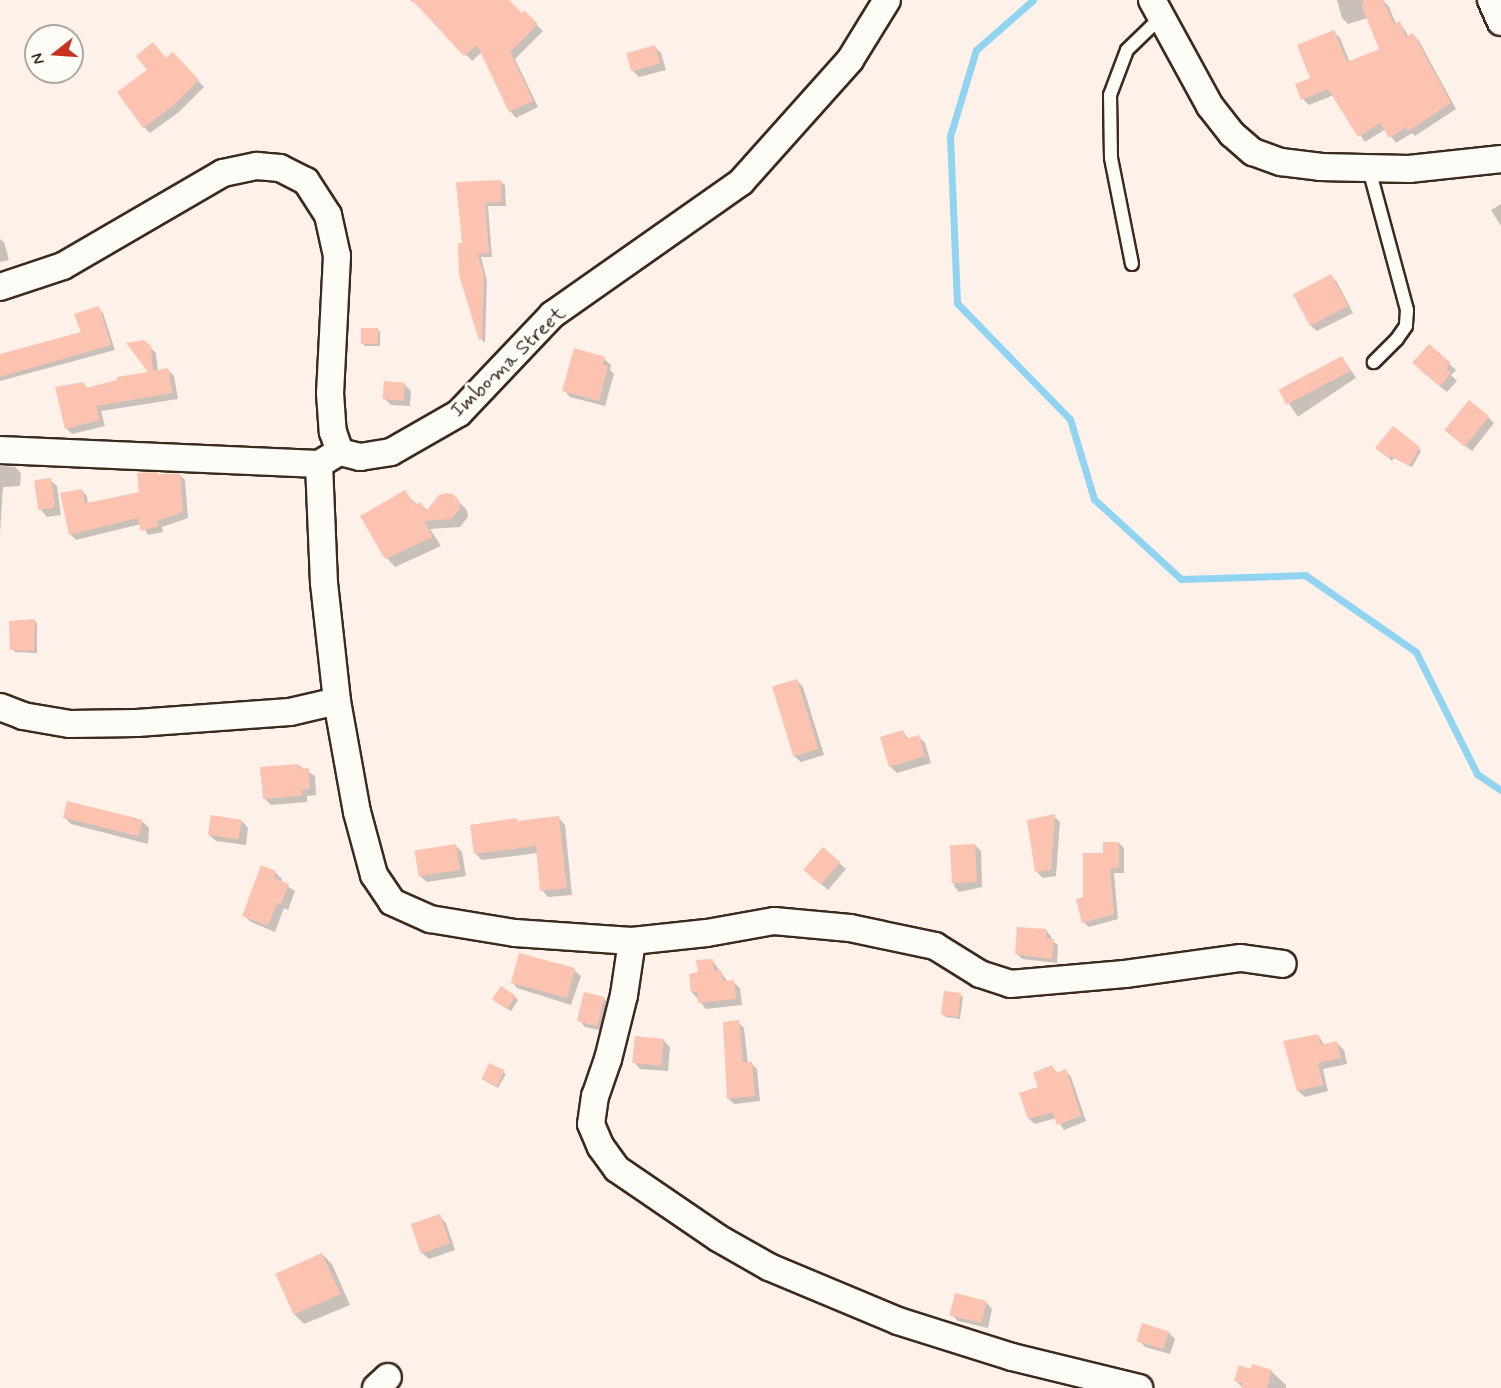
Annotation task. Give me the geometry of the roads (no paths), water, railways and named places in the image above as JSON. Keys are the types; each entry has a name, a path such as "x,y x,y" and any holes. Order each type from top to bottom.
{"street":[{"name":"Imboma Street","path":"0,450 329,458 360,457 391,452 459,413 552,315 741,182 850,60 888,0"},
{"path":"1491,0 1501,22"},
{"path":"1156,9 1210,106 1232,134 1253,152 1281,162 1320,168 1409,170 1501,159"},
{"path":"0,287 63,266 223,173 257,166 280,168 306,181 328,214 337,256 330,393 333,432 329,458 324,583 337,701 357,812 374,874 392,902 430,919 515,933 632,941 707,933 774,921 850,928 935,946 980,974 1010,984 1125,974 1241,958 1283,964"},
{"path":"0,707 23,716 70,724 137,723 290,712 337,701"},
{"path":"632,941 624,995 608,1059 595,1096 591,1124 601,1147 617,1169 718,1238 769,1267 898,1321 1012,1357 1134,1387"}],"lane":[{"path":"1132,264 1111,158 1110,94 1126,50 1156,9"},
{"path":"1369,169 1407,310 1406,326 1397,339 1374,362"}],"waterway":[{"path":"1033,0 976,50 950,136 957,303 1070,419 1094,499 1181,579 1305,575 1416,652 1477,774 1501,790"}]}
